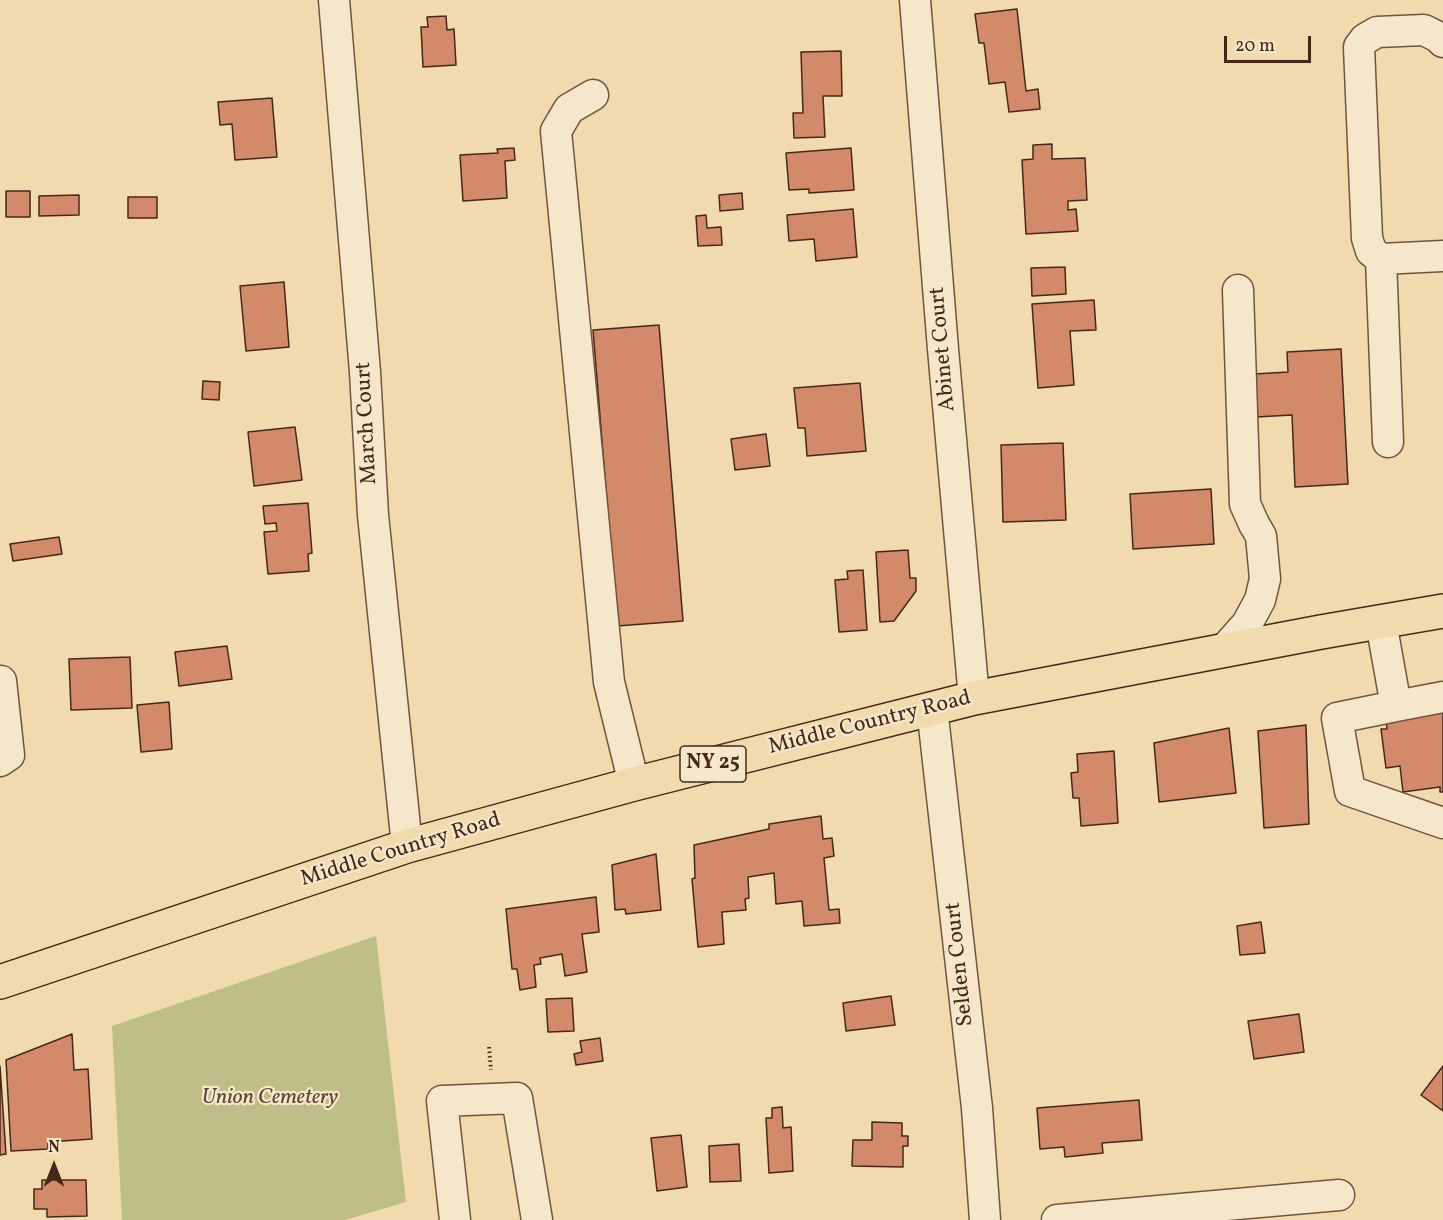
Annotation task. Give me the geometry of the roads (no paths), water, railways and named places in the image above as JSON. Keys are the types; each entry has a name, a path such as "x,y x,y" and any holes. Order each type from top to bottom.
{"main road":[{"name":"Middle Country Road","path":"0,982 407,846 634,784 974,698 1443,611"}],"street":[{"name":"March Court","path":"334,0 365,372 373,515 407,846"},
{"name":"Abinet Court","path":"915,0 974,698"},
{"path":"1442,35 1424,30 1377,32 1365,39 1359,47 1367,238 1371,251 1381,259 1443,256"},
{"path":"593,95 569,109 556,131 609,682 634,784"},
{"path":"1381,259 1388,441"},
{"path":"1224,651 1247,624 1260,600 1265,579 1261,536 1245,504 1238,290"},
{"path":"1382,622 1396,706"},
{"path":"0,761 9,755 1,681"},
{"path":"1443,697 1337,718 1350,791 1443,823"},
{"name":"Selden Court","path":"932,708 976,1096 985,1220"},
{"path":"455,1220 442,1101 517,1098 537,1220"},
{"path":"1057,1220 1339,1195"}],"park label":[{"name":"Union Cemetery","path":"270,1099"}]}
